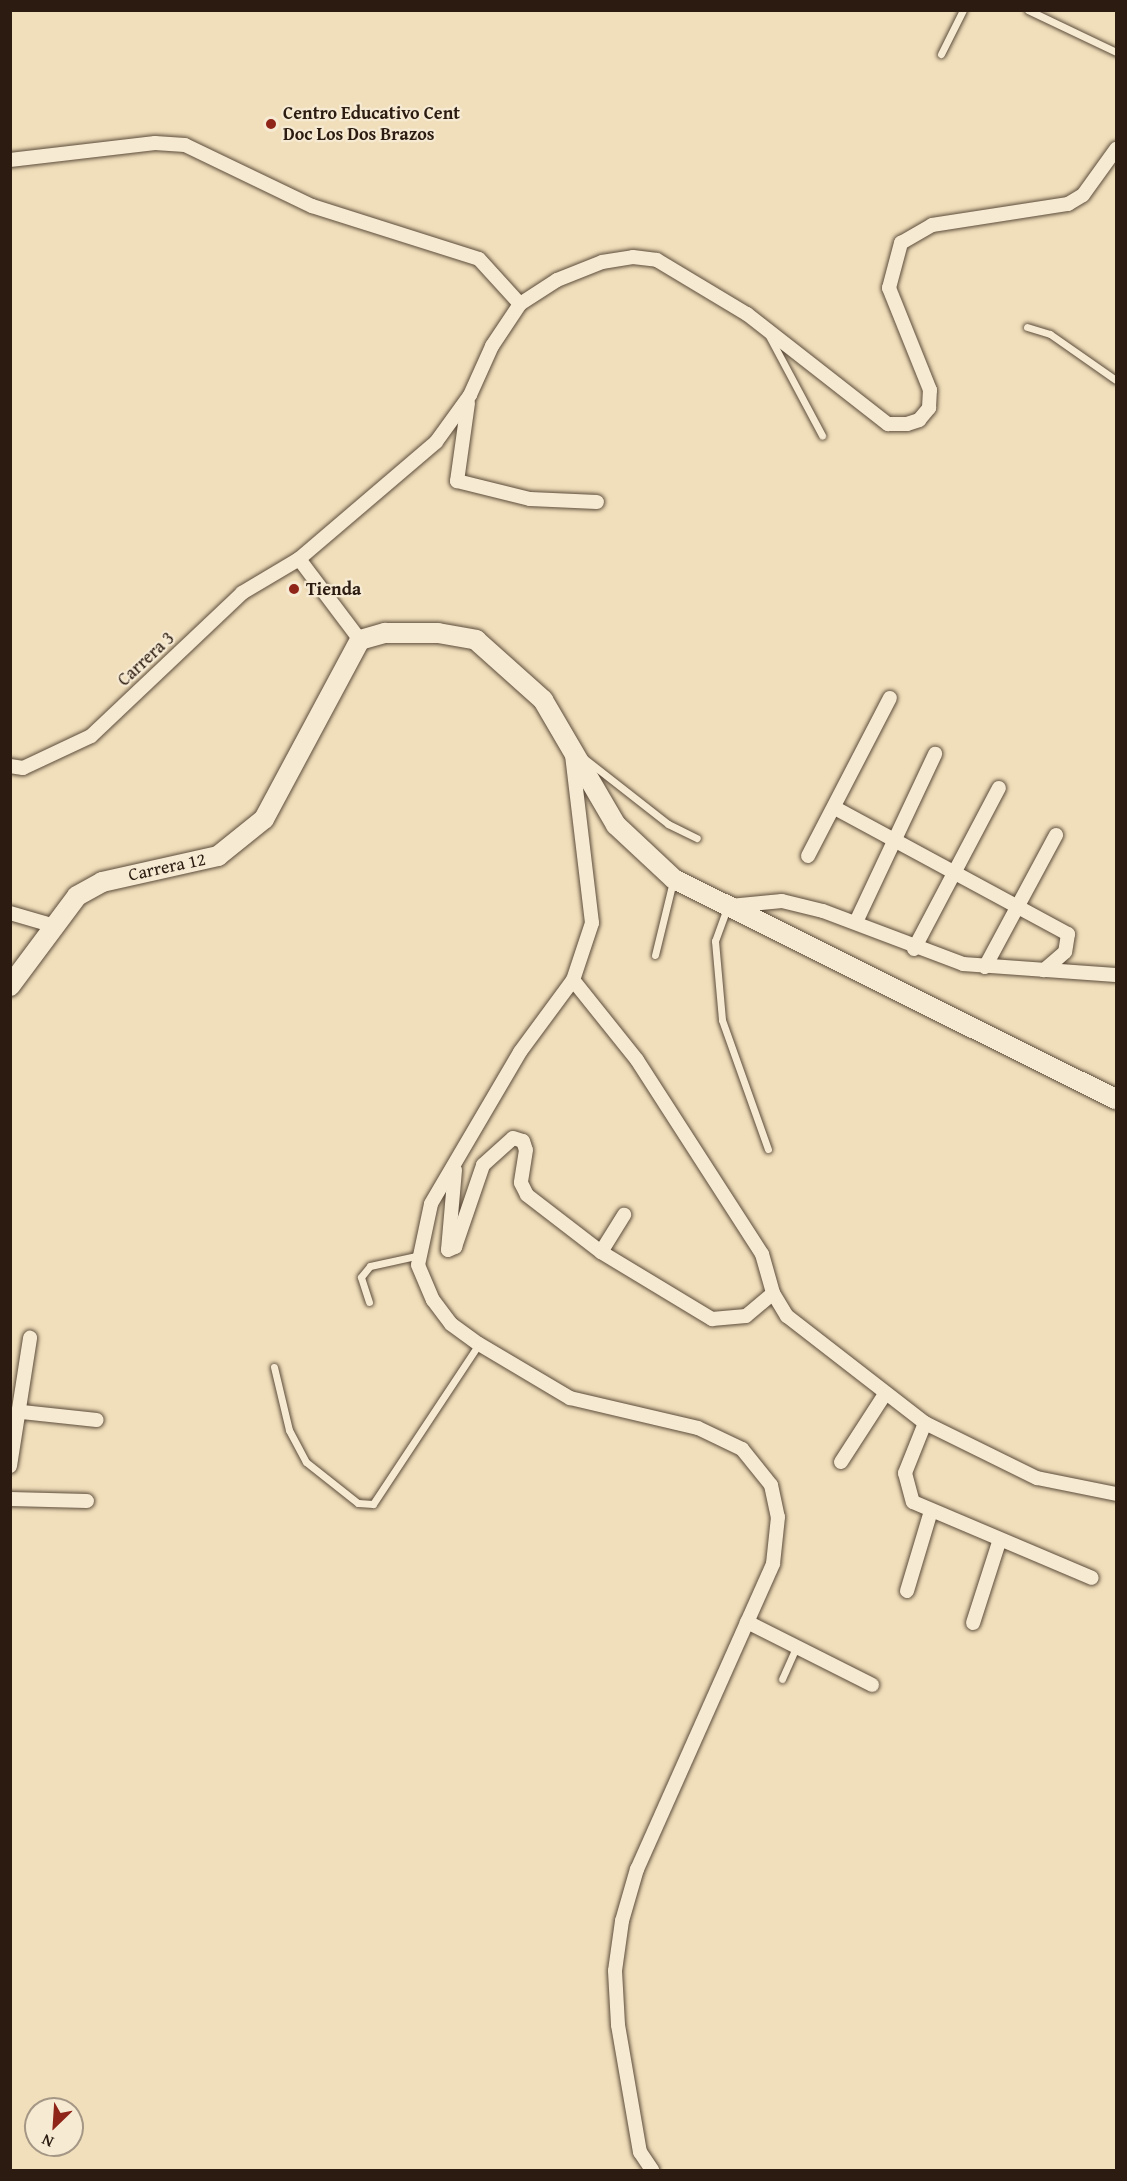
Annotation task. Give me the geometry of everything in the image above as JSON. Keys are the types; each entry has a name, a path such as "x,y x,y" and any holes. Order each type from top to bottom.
{"street":[{"path":"10,160 155,143 186,145 312,206 479,259 520,304"},
{"path":"597,502 530,499 457,482 470,395 492,346 520,304 557,280 633,256 684,272 888,424 919,420 928,408 930,390 889,288 901,243 932,225 1068,204 1083,195 1116,149"},
{"name":"Carrera 3","path":"10,766 23,768 91,736 242,593 299,559 436,442 470,395"},
{"path":"299,559 360,640 385,633 476,640 543,700 616,825 674,879 1116,1099"},
{"name":"Carrera 12","path":"10,986 51,925 77,896 102,882 218,856 264,819 360,640"},
{"path":"808,856 835,808 890,698"},
{"path":"572,751 592,923 573,980 520,1052 431,1204 418,1265 433,1300 451,1324 479,1344 570,1398 698,1428 756,1461 771,1485 778,1517 773,1564 637,1869 622,1921 615,1971 618,2025 640,2152 652,2170"},
{"path":"856,922 934,754"},
{"path":"914,949 999,788"},
{"path":"835,808 1019,906 1071,941 1044,970"},
{"path":"985,967 1056,836"},
{"path":"728,907 782,902 856,922 914,949 985,967 1116,975"},
{"path":"10,913 51,925"},
{"path":"573,980 637,1060 762,1254 773,1293 788,1316 925,1424 1037,1478 1116,1494"},
{"path":"456,1162 448,1250 455,1247 483,1165 513,1138 523,1141 526,1150 521,1183 527,1195 602,1252 712,1319 746,1316 773,1293"},
{"path":"602,1252 624,1215"},
{"path":"10,1466 22,1412 30,1338"},
{"path":"842,1462 885,1394"},
{"path":"22,1412 97,1420"},
{"path":"925,1424 905,1473 906,1491 913,1502 999,1542 1092,1578"},
{"path":"10,1499 87,1501"},
{"path":"907,1591 931,1512"},
{"path":"973,1623 999,1542"},
{"path":"747,1622 872,1685"}],"lane":[{"path":"941,54 963,10"},
{"path":"1028,10 1116,52"},
{"path":"1027,327 1050,334 1116,380"},
{"path":"766,331 822,435"},
{"path":"572,751 599,766 668,824 697,838"},
{"path":"655,955 674,879"},
{"path":"728,907 716,941 722,1020 768,1149"},
{"path":"369,1302 361,1277 370,1266 420,1255"},
{"path":"274,1368 289,1430 306,1462 358,1503 373,1504 479,1344"},
{"path":"782,1679 796,1647"}],"place":[{"name":"Centro Educativo Cent Doc Los Dos Brazos","path":"271,124"},
{"name":"Tienda","path":"294,589"}]}
